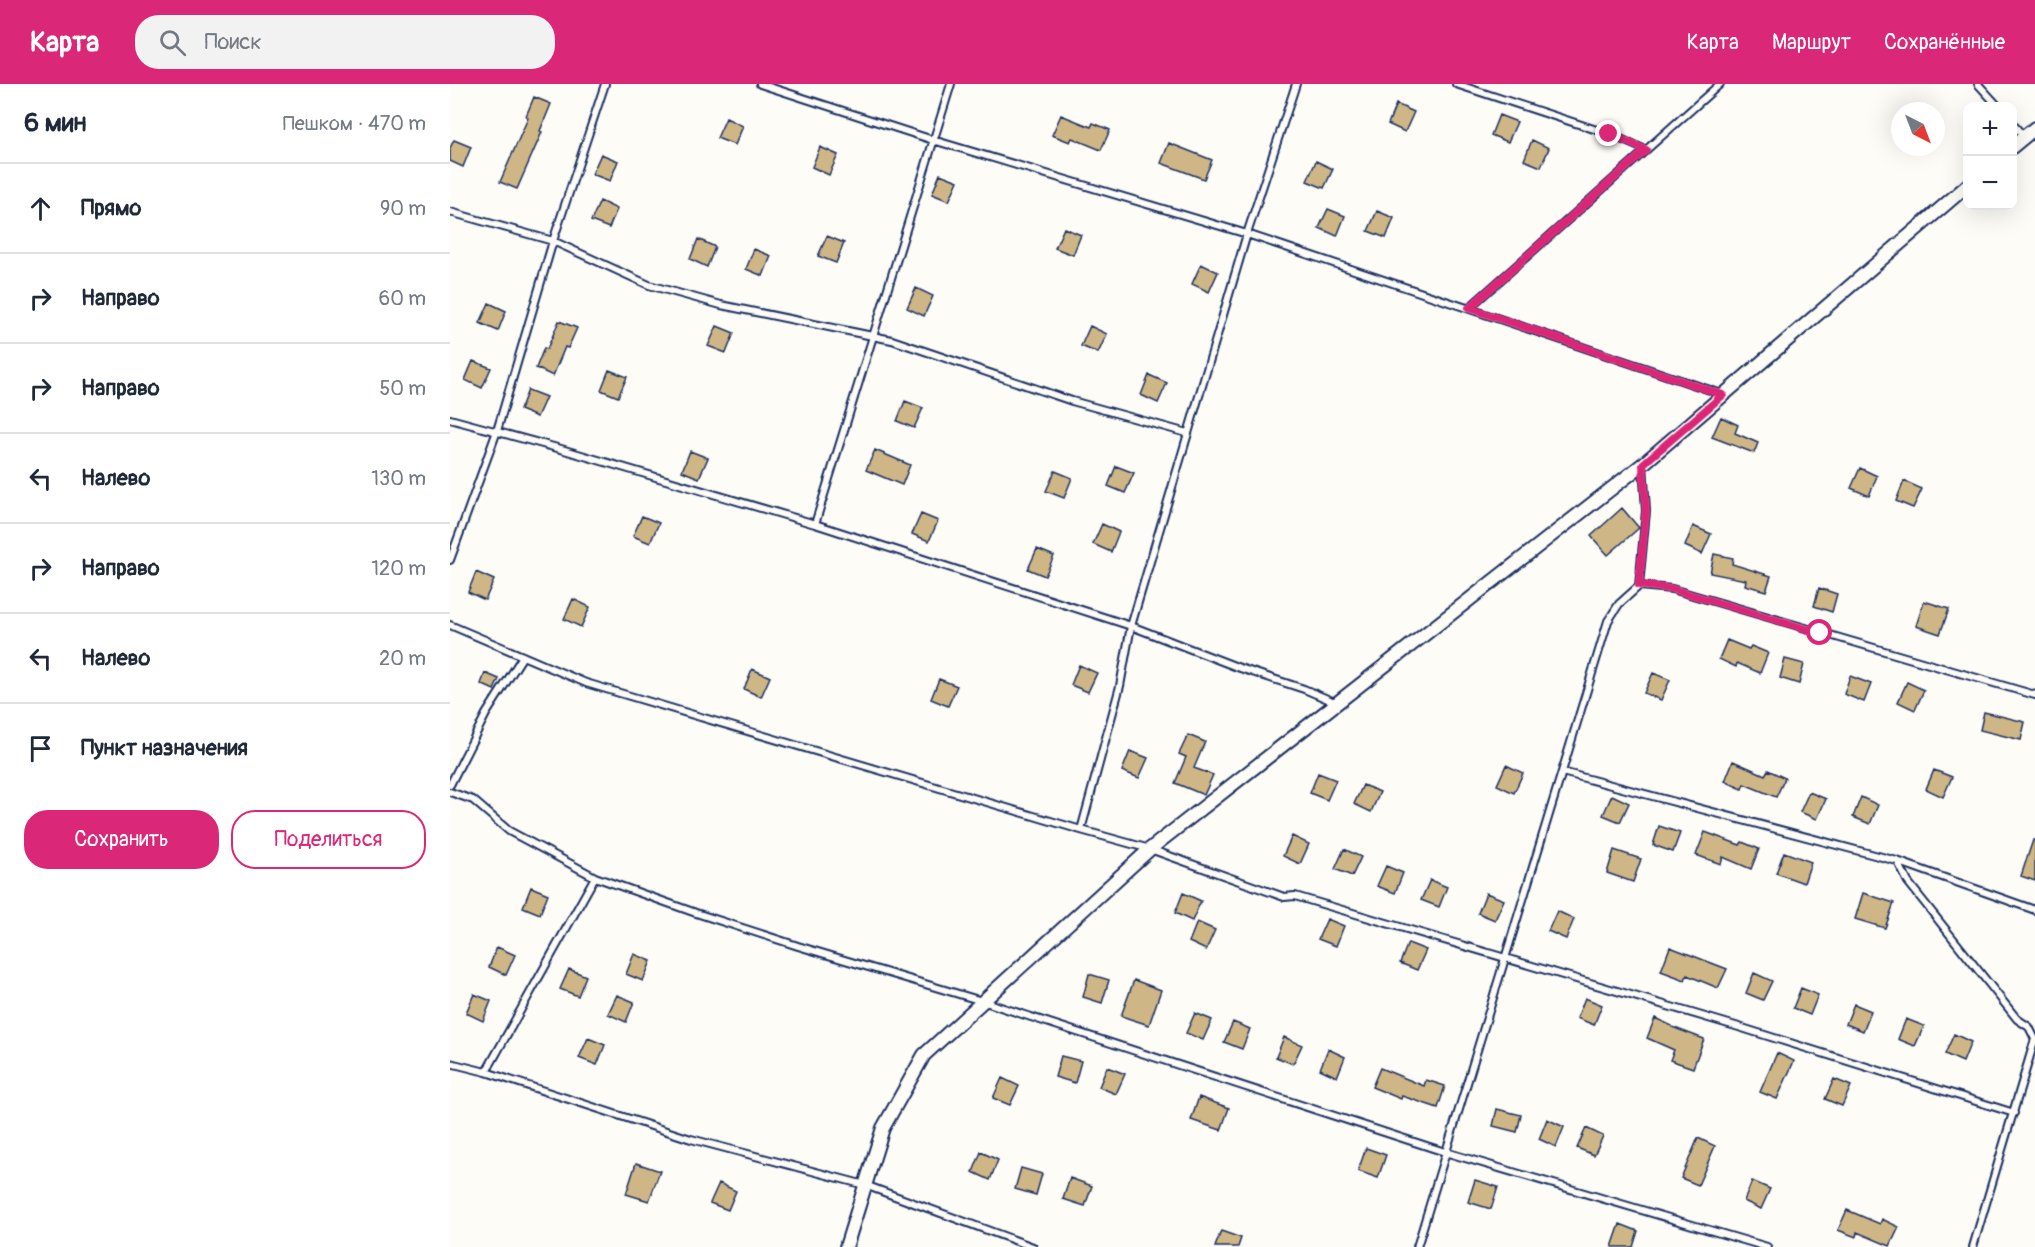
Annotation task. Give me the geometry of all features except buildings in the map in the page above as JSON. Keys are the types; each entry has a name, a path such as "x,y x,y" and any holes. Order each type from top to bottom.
{"street":[{"path":"2017,143 2035,128"},
{"path":"846,1247 883,1128 924,1054 1150,849 1643,464 1963,189"}],"lane":[{"path":"450,560 497,431 553,241 605,84"},
{"path":"760,84 933,141 1247,234 1723,395"},
{"path":"815,524 951,84"},
{"path":"1081,830 1120,686 1131,626 1186,433 1296,84"},
{"path":"1456,84 1609,134 1646,150"},
{"path":"1469,308 1720,84"},
{"path":"1978,84 1994,102"},
{"path":"2017,128 2024,137"},
{"path":"450,212 553,241 649,285 722,305 892,340 1072,401 1186,433"},
{"path":"450,419 815,524 1131,626 1337,703"},
{"path":"1417,1247 1608,621 1619,604 1639,585 1646,511 1643,464"},
{"path":"1639,585 1672,589 2035,695"},
{"path":"450,625 586,682 1150,849 1284,897 1295,896 1739,1027 2014,1113"},
{"path":"450,785 486,714 523,656"},
{"path":"1562,772 1898,861 2035,910"},
{"path":"450,792 472,800 509,831 595,877 787,943 982,1001 1445,1152 1767,1247"},
{"path":"1898,861 1908,882 2018,1019 2029,1027 2035,1039 1973,1247"},
{"path":"486,1072 595,877"},
{"path":"450,1063 486,1072 690,1139 866,1185 1032,1247"}],"route":[{"path":"1609,134 1646,150 1469,308 1723,395 1643,464 1646,511 1639,585 1672,589 1820,633"}]}
